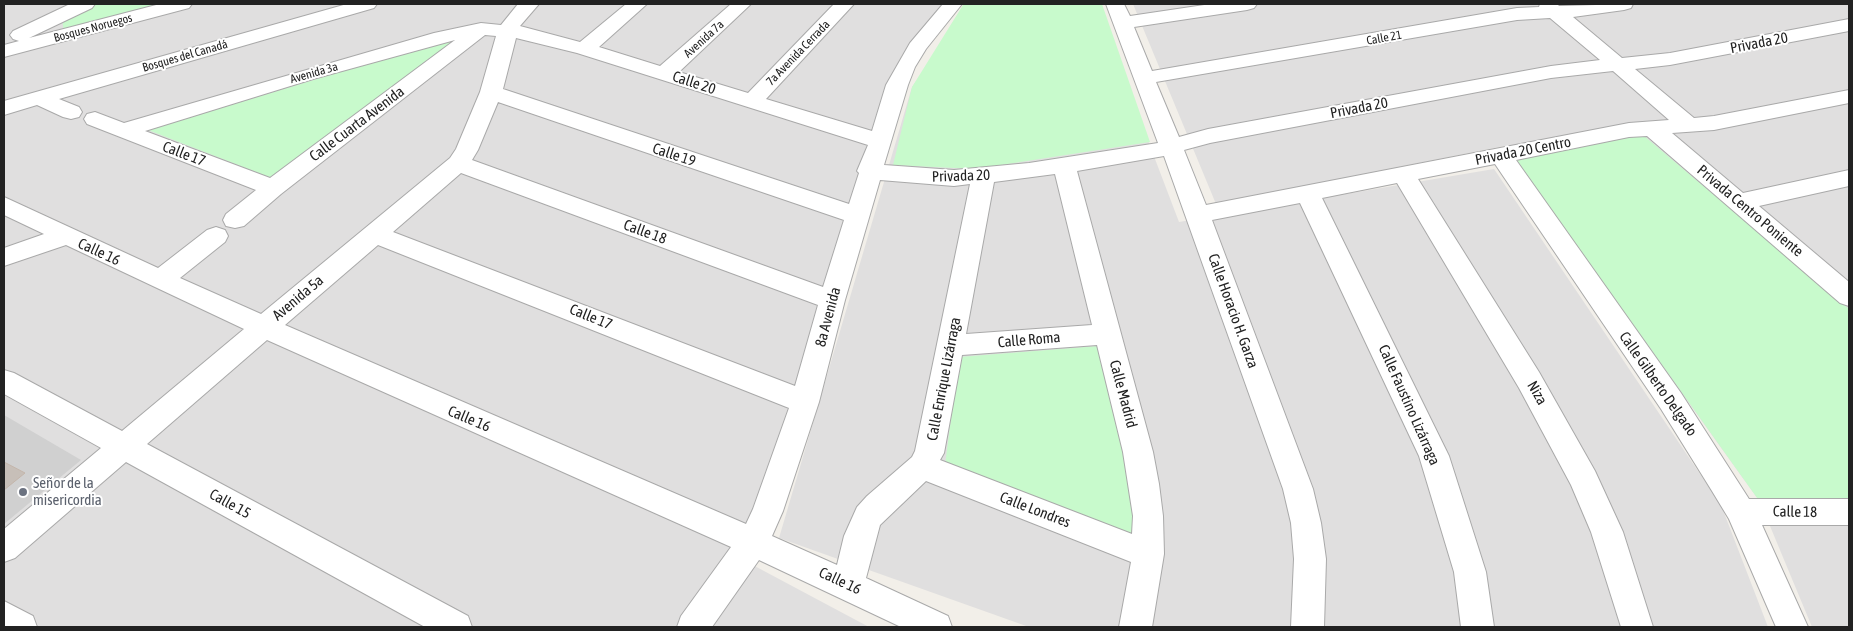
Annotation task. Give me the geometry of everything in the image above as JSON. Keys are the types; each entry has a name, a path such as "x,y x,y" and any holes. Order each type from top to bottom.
{"street":[{"path":"4,44 85,4"},
{"name":"Bosques Noruegos","path":"4,51 182,4"},
{"name":"Bosques del Canadá","path":"4,108 367,4"},
{"name":"Avenida 5a","path":"4,548 458,163 467,150 491,92 507,31 514,19 529,4"},
{"path":"584,49 638,4"},
{"name":"Avenida 7a","path":"665,74 742,4"},
{"name":"7a Avenida Cerrada","path":"751,102 845,4"},
{"name":"8a Avenida","path":"693,627 753,542 778,487 805,402 832,300 879,141 905,67 917,48 953,4"},
{"path":"1119,14 1247,4"},
{"name":"Calle 21","path":"1145,78 1518,14 1549,7 1588,10 1624,4"},
{"path":"1549,7 1690,126"},
{"name":"Calle Horacio H. Garza","path":"1119,14 1198,215 1298,489 1306,522 1310,559 1307,627"},
{"name":"Privada 20","path":"870,171 936,178 983,176 1064,165 1171,147 1208,136 1578,67 1670,59 1849,25"},
{"name":"Avenida 3a","path":"123,131 306,75 441,37 481,29 507,31"},
{"name":"Calle Cuarta Avenida","path":"234,220 481,29"},
{"name":"Calle 20","path":"507,31 521,32 584,49 879,141"},
{"name":"Calle 19","path":"491,92 858,216"},
{"name":"Privada 20 Centro","path":"1198,215 1651,127 1690,126 1849,96"},
{"path":"38,98 71,112"},
{"name":"Calle 17","path":"95,119 273,188"},
{"name":"Privada Centro Poniente","path":"1651,127 1739,202 1844,284"},
{"name":"Calle Gilberto Delgado","path":"1501,155 1671,401 1741,512 1792,627"},
{"name":"Calle 18","path":"458,163 832,300"},
{"name":"Calle Madrid","path":"1064,165 1108,334 1144,484 1148,516 1148,554 1136,627"},
{"name":"Calle Enrique Lizárraga","path":"848,585 860,536 868,517 878,505 922,466 929,453 935,433 983,176"},
{"name":"Niza","path":"1404,176 1529,380 1580,472 1607,532 1637,627"},
{"path":"1739,202 1849,178"},
{"name":"Calle Faustino Lizárraga","path":"1308,194 1434,456 1470,572 1477,627"},
{"name":"Calle 16","path":"4,205 65,236 264,327 848,585 915,623"},
{"name":"Calle 17","path":"374,234 805,402"},
{"path":"4,257 65,236"},
{"path":"160,280 216,236"},
{"name":"Calle Roma","path":"950,346 1108,334"},
{"name":"Calle 15","path":"4,381 456,627"},
{"name":"Calle Londres","path":"922,466 1148,554"},
{"name":"Calle 18","path":"1741,512 1849,512"},
{"path":"4,616 21,627"}],"shaded area":[{"path":"4,4 947,4 902,55 851,211 749,563 869,627 4,627"},
{"path":"969,4 1096,4 1179,222 1494,169 1721,505 1768,627 1029,627 779,538 912,87"},
{"path":"1133,4 1849,4 1849,627 1812,627 1760,502 1504,146 1216,204"},
{"name":"Señor de la misericordia","path":"4,415 81,460 4,524"}],"green space":[{"path":"91,4 168,4 64,33 62,18"},
{"path":"1102,4 1150,142 975,169 893,165 912,87 963,5"},
{"path":"463,35 274,179 148,130"},
{"path":"1643,135 1849,309 1849,502 1760,502 1515,159"},
{"path":"1098,346 1132,474 1135,537 945,465 959,357"}],"building":[{"path":"4,462 25,473 4,490"}],"place":[{"name":"Señor de la misericordia","path":"23,492"}]}
